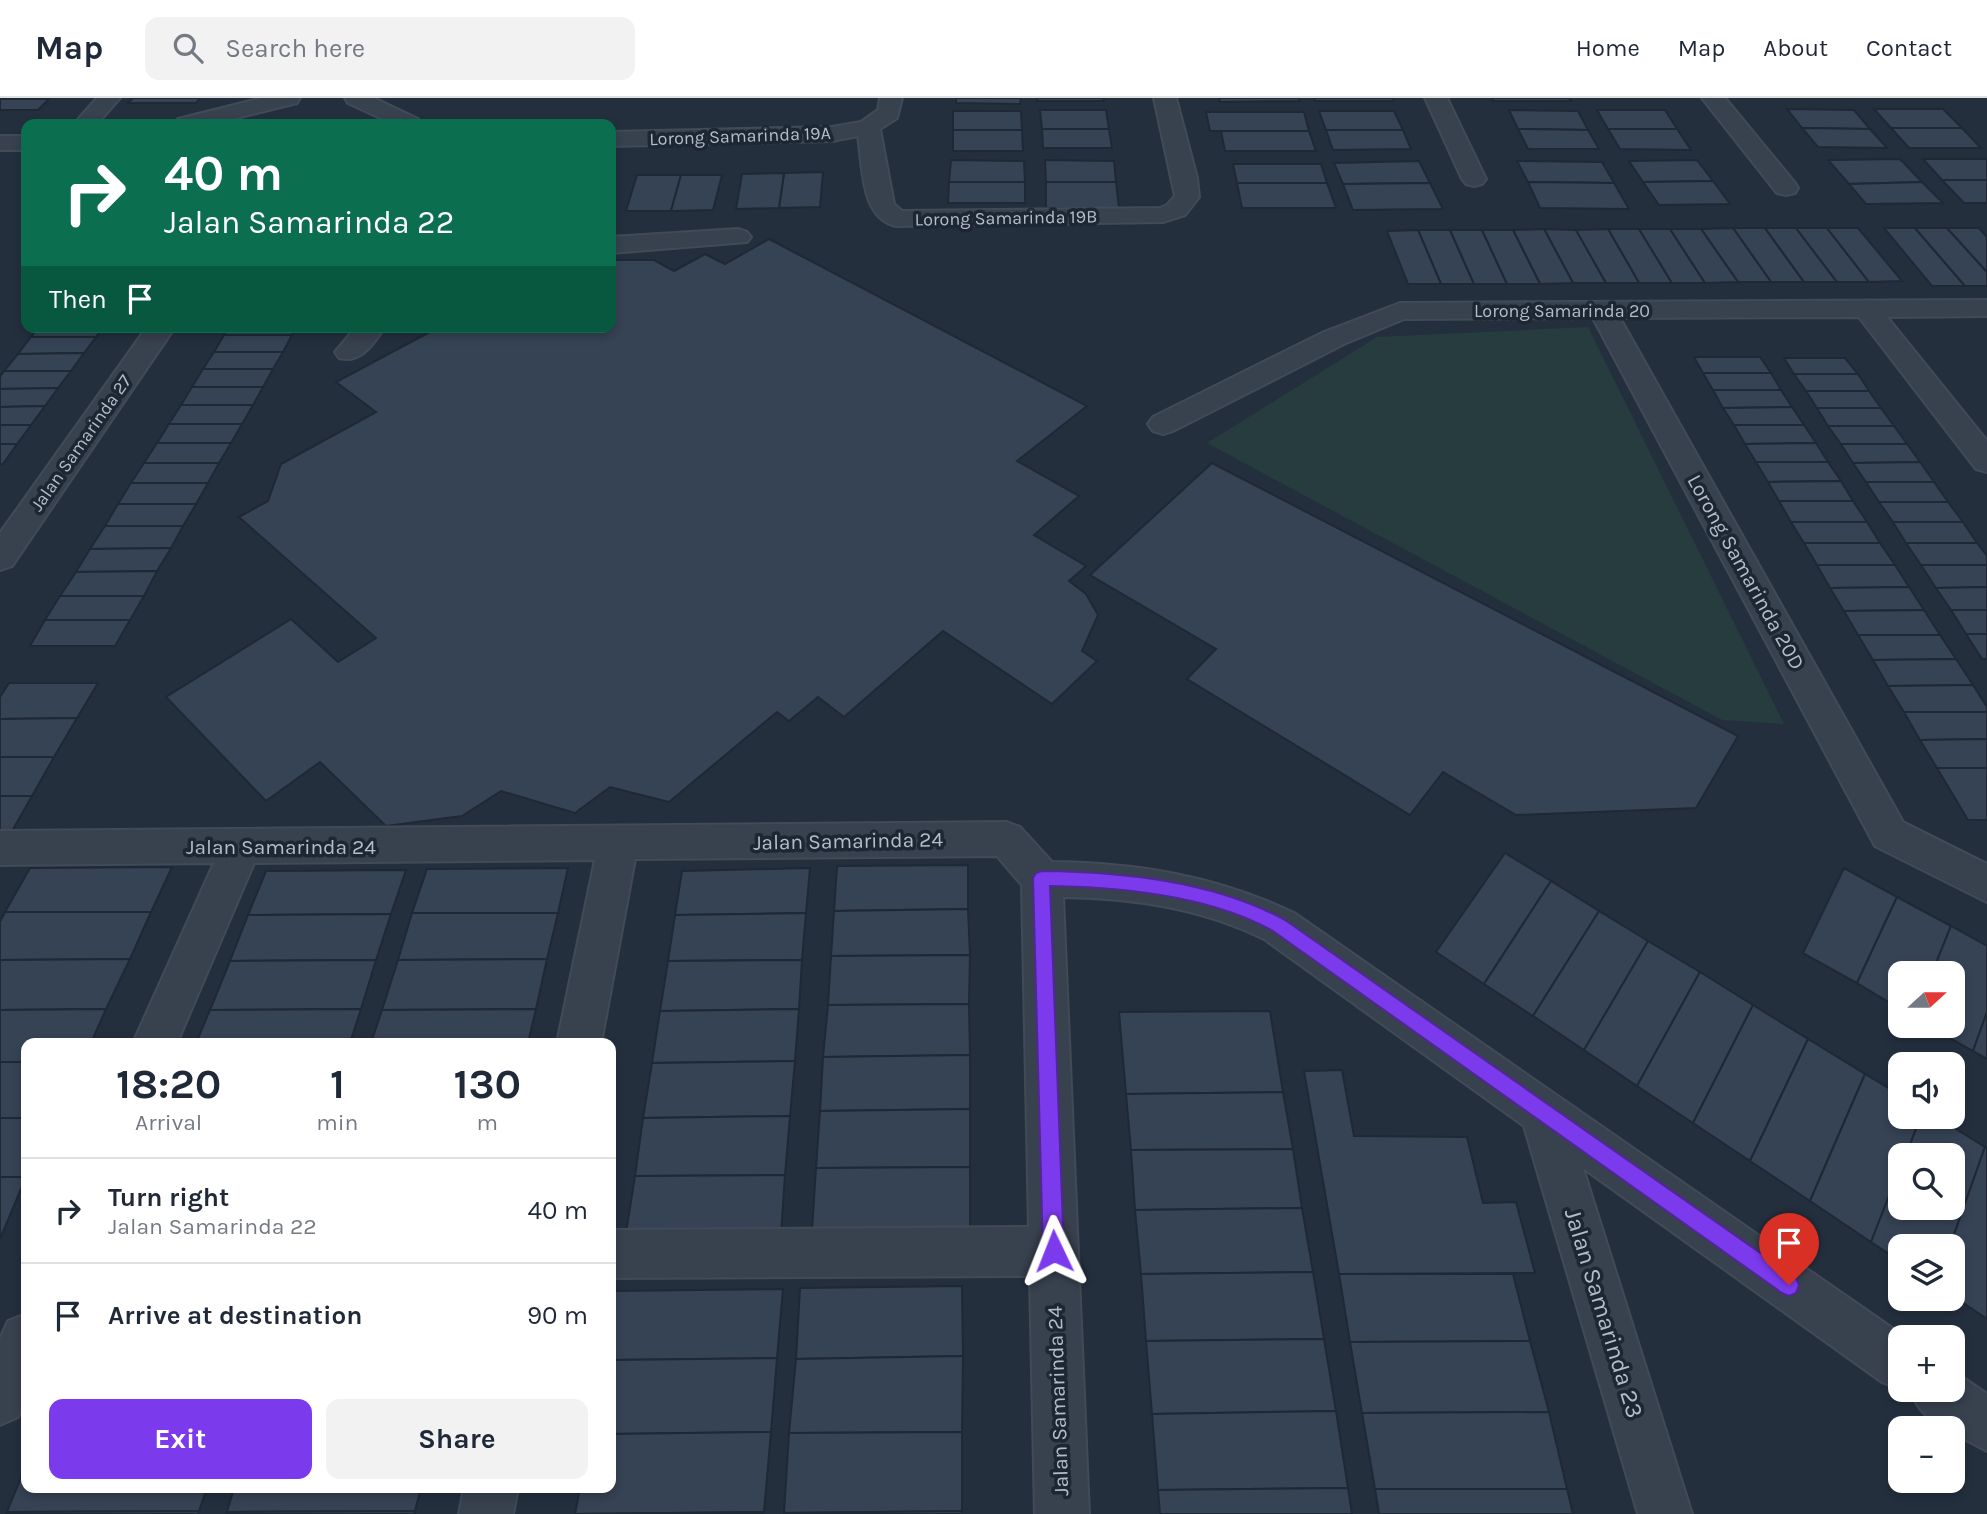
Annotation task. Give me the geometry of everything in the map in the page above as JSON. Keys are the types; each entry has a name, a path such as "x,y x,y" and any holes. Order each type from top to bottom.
{"street":[{"path":"89,119 108,98"},
{"path":"206,119 289,98"},
{"path":"356,98 400,119"},
{"path":"868,127 889,113 891,98"},
{"name":"Lorong Samarinda 19B","path":"868,127 882,206 895,219 1163,215 1176,210 1186,197 1185,178 1165,98"},
{"path":"1436,98 1474,179"},
{"path":"1713,98 1786,188"},
{"name":"Lorong Samarinda 19A","path":"616,139 832,134 868,127"},
{"path":"0,143 21,143"},
{"path":"616,245 738,237"},
{"path":"1866,308 1987,462"},
{"name":"Lorong Samarinda 20","path":"1163,424 1335,338 1400,311 1987,308"},
{"name":"Lorong Samarinda 20D","path":"1603,311 1889,834 1987,884"},
{"name":"Jalan Samarinda 27","path":"0,558 157,333"},
{"path":"349,352 366,333"},
{"name":"Jalan Samarinda 24","path":"0,848 240,848 1006,839 1042,878 1062,1514"},
{"path":"580,1038 618,844"},
{"path":"157,1038 240,848"},
{"path":"1042,878 1129,883 1226,902 1255,912 1279,926 1888,1356"},
{"name":"Jalan Samarinda 23","path":"1543,1112 1665,1514"},
{"path":"616,1254 1054,1251"},
{"path":"0,1399 21,1351"},
{"path":"1953,1402 1987,1425"},
{"path":"486,1514 490,1493"}],"green space":[{"path":"1588,327 1784,724 1722,720 1207,443 1377,337"}],"building":[{"path":"133,98 200,98 196,103 128,103"},
{"path":"956,98 1021,98 1020,104 956,103"},
{"path":"1037,98 1103,98 1104,101 1037,101"},
{"path":"1219,98 1299,98 1300,101 1220,102"},
{"path":"1314,98 1393,98 1394,101 1315,101"},
{"path":"1492,98 1569,98 1571,101 1493,101"},
{"path":"0,99 49,99 38,110 0,110"},
{"path":"1787,109 1854,110 1870,129 1802,128"},
{"path":"1874,109 1943,109 1962,128 1891,128"},
{"path":"1040,110 1106,110 1109,129 1042,129"},
{"path":"1509,110 1578,111 1588,130 1518,129"},
{"path":"1597,110 1665,110 1677,129 1608,129"},
{"path":"953,111 1021,111 1022,130 953,130"},
{"path":"1319,111 1394,111 1403,130 1326,130"},
{"path":"1206,112 1304,112 1309,131 1210,131"},
{"path":"1802,128 1870,129 1887,148 1818,147"},
{"path":"1891,128 1962,128 1981,148 1909,148"},
{"path":"1042,129 1109,129 1112,148 1043,148"},
{"path":"1518,129 1588,130 1599,149 1528,149"},
{"path":"1608,129 1677,129 1691,150 1620,149"},
{"path":"953,130 1022,130 1023,151 953,151"},
{"path":"1326,130 1403,130 1411,149 1333,150"},
{"path":"1221,131 1309,131 1316,151 1225,151"},
{"path":"1900,159 1922,182 1849,184 1828,160"},
{"path":"1923,159 1987,159 1987,180 1942,180"},
{"path":"951,160 1024,161 1025,182 949,182"},
{"path":"1045,160 1114,161 1116,182 1046,182"},
{"path":"1697,160 1713,181 1643,182 1629,161"},
{"path":"1419,161 1430,183 1343,184 1334,163"},
{"path":"1517,161 1602,162 1614,183 1528,182"},
{"path":"1233,164 1321,164 1327,183 1237,183"},
{"path":"823,172 820,207 779,208 784,173"},
{"path":"784,173 779,208 736,209 742,174"},
{"path":"637,175 681,175 671,211 626,211"},
{"path":"681,175 722,175 713,210 671,211"},
{"path":"1942,180 1987,180 1987,203 1964,203"},
{"path":"1713,181 1730,204 1659,205 1643,182"},
{"path":"949,182 1025,182 1025,203 948,203"},
{"path":"1046,182 1116,182 1119,208 1046,208"},
{"path":"1528,182 1614,183 1629,209 1540,208"},
{"path":"1922,182 1943,203 1866,204 1849,184"},
{"path":"1237,183 1327,183 1336,208 1242,208"},
{"path":"1430,183 1443,209 1353,210 1343,184"},
{"path":"1733,228 1765,228 1804,282 1771,282"},
{"path":"1733,228 1771,282 1738,282 1701,229"},
{"path":"1765,228 1796,228 1837,282 1804,282"},
{"path":"1796,228 1827,228 1869,282 1837,282"},
{"path":"1827,228 1858,228 1902,281 1869,282"},
{"path":"1884,228 1915,228 1965,286 1932,286"},
{"path":"1915,228 1947,228 1987,272 1987,286 1965,286"},
{"path":"1947,228 1979,228 1987,237 1987,272"},
{"path":"1544,229 1576,230 1606,283 1573,283"},
{"path":"1544,229 1573,283 1540,284 1513,230"},
{"path":"1608,229 1639,229 1672,283 1639,283"},
{"path":"1608,229 1639,283 1606,283 1576,230"},
{"path":"1639,229 1670,229 1705,283 1672,283"},
{"path":"1670,229 1701,229 1738,282 1705,283"},
{"path":"1418,230 1450,230 1474,284 1441,284"},
{"path":"1418,230 1441,284 1408,284 1387,231"},
{"path":"1450,230 1482,230 1507,284 1474,284"},
{"path":"1482,230 1513,230 1540,284 1507,284"},
{"path":"769,239 1087,406 1017,461 1079,496 1034,535 1086,566 1069,581 1086,594 1098,615 1082,651 1097,661 1052,704 943,631 844,717 818,697 789,721 777,712 669,802 610,787 575,813 501,791 462,816 386,826 320,762 266,801 166,697 291,619 338,662 376,638 239,517 268,501 281,464 376,412 336,382 428,333 616,333 616,260 654,260 674,271 705,254 725,264"},
{"path":"34,333 99,333 96,337 31,337"},
{"path":"225,333 293,333 292,335 224,335"},
{"path":"224,335 292,335 283,352 214,352"},
{"path":"31,337 96,337 84,353 18,354"},
{"path":"214,352 283,352 273,369 203,369"},
{"path":"84,353 71,371 4,371 18,354"},
{"path":"1694,357 1760,357 1771,373 1703,373"},
{"path":"1784,358 1845,358 1858,374 1794,374"},
{"path":"203,369 273,369 263,387 192,387"},
{"path":"4,371 71,371 58,388 0,389 0,377"},
{"path":"1703,373 1771,373 1781,390 1713,390"},
{"path":"1794,374 1858,374 1869,391 1806,391"},
{"path":"192,387 263,387 253,405 181,405"},
{"path":"58,388 45,406 0,407 0,389"},
{"path":"1713,390 1781,390 1792,407 1723,408"},
{"path":"1806,391 1869,391 1881,408 1817,408"},
{"path":"181,405 253,405 242,424 169,424"},
{"path":"45,406 31,425 0,425 0,407"},
{"path":"1792,407 1804,425 1734,425 1723,408"},
{"path":"1817,408 1881,408 1894,426 1828,426"},
{"path":"169,424 242,424 231,443 157,443"},
{"path":"0,425 31,425 17,444 0,444"},
{"path":"1734,425 1804,425 1816,443 1745,444"},
{"path":"1828,426 1894,426 1907,444 1841,444"},
{"path":"157,443 231,443 219,463 144,463"},
{"path":"1816,443 1828,462 1756,462 1745,444"},
{"path":"0,444 17,444 3,464 0,464"},
{"path":"1841,444 1907,444 1920,462 1853,463"},
{"path":"1756,462 1828,462 1841,481 1768,482"},
{"path":"1920,462 1934,482 1866,482 1853,463"},
{"path":"144,463 219,463 208,483 131,483"},
{"path":"1212,463 1738,736 1696,808 1516,815 1443,772 1410,815 1187,679 1216,649 1090,575"},
{"path":"1841,481 1853,501 1779,501 1768,482"},
{"path":"1866,482 1934,482 1948,502 1879,502"},
{"path":"131,483 208,483 196,504 118,504"},
{"path":"1779,501 1853,501 1867,522 1791,522"},
{"path":"1879,502 1948,502 1963,522 1893,522"},
{"path":"118,504 196,504 183,526 105,526"},
{"path":"1791,522 1867,522 1880,543 1804,543"},
{"path":"1893,522 1963,522 1977,543 1906,543"},
{"path":"105,526 183,526 171,548 90,549"},
{"path":"1804,543 1880,543 1895,565 1817,565"},
{"path":"1906,543 1977,543 1987,556 1987,565 1921,565"},
{"path":"171,548 157,571 76,572 90,549"},
{"path":"1817,565 1895,565 1909,587 1830,588"},
{"path":"1921,565 1987,565 1987,587 1936,588"},
{"path":"157,571 144,596 60,596 76,572"},
{"path":"1909,587 1924,610 1844,611 1830,588"},
{"path":"1987,587 1987,610 1951,610 1936,588"},
{"path":"60,596 144,596 130,620 45,620"},
{"path":"1924,610 1940,635 1858,635 1844,611"},
{"path":"1951,610 1987,610 1987,634 1966,634"},
{"path":"45,620 130,620 115,646 30,646"},
{"path":"1966,634 1987,634 1987,659 1982,659"},
{"path":"1858,635 1940,635 1956,659 1873,660"},
{"path":"1956,659 1973,685 1888,686 1873,660"},
{"path":"9,683 98,683 77,718 0,719 0,697"},
{"path":"1973,685 1987,707 1987,712 1904,712 1888,686"},
{"path":"1904,712 1987,712 1987,739 1920,740"},
{"path":"77,718 54,757 0,757 0,719"},
{"path":"1987,739 1987,768 1937,768 1920,740"},
{"path":"0,757 54,757 32,796 0,796"},
{"path":"1937,768 1987,768 1987,820 1968,820"},
{"path":"0,796 32,796 8,838 0,838"},
{"path":"1505,853 1551,881 1484,984 1436,952"},
{"path":"968,865 968,909 834,911 837,866"},
{"path":"172,867 151,912 5,912 30,868"},
{"path":"568,868 558,913 412,913 427,869"},
{"path":"810,868 806,913 675,915 682,871"},
{"path":"1844,868 1897,897 1857,983 1803,953"},
{"path":"406,870 391,914 248,915 266,871"},
{"path":"1551,881 1599,911 1533,1016 1484,984"},
{"path":"1897,897 1951,926 1937,961 1888,961 1888,1002 1857,983"},
{"path":"968,909 970,955 831,956 834,911"},
{"path":"1599,911 1648,941 1584,1050 1533,1016"},
{"path":"5,912 151,912 130,959 0,960 0,922"},
{"path":"412,913 558,913 547,959 398,960"},
{"path":"806,913 802,960 668,961 675,915"},
{"path":"391,914 376,960 230,961 248,915"},
{"path":"1951,926 1987,946 1987,1012 1973,1051 1950,1038 1965,1038 1965,961 1937,961"},
{"path":"1648,941 1700,972 1637,1086 1584,1050"},
{"path":"970,955 969,1004 828,1005 831,956"},
{"path":"130,959 106,1009 0,1010 0,960"},
{"path":"547,959 536,1009 382,1010 398,960"},
{"path":"376,960 361,1009 210,1010 230,961"},
{"path":"802,960 799,1009 660,1011 668,961"},
{"path":"1700,972 1753,1005 1693,1123 1637,1086"},
{"path":"969,1004 970,1055 823,1057 828,1005"},
{"path":"1753,1005 1808,1039 1750,1161 1693,1123"},
{"path":"106,1009 93,1038 21,1038 21,1062 0,1062 0,1010"},
{"path":"361,1009 352,1038 198,1038 210,1010"},
{"path":"536,1009 529,1038 373,1038 382,1010"},
{"path":"799,1009 795,1061 652,1063 660,1011"},
{"path":"1270,1011 1283,1092 1126,1094 1119,1012"},
{"path":"1987,1012 1987,1059 1973,1051"},
{"path":"1808,1039 1865,1074 1810,1201 1750,1161"},
{"path":"970,1055 970,1109 820,1111 823,1057"},
{"path":"795,1061 790,1116 643,1118 652,1063"},
{"path":"0,1062 21,1062 21,1118 0,1118"},
{"path":"1342,1070 1354,1136 1467,1137 1483,1203 1516,1202 1535,1273 1339,1274 1304,1071"},
{"path":"1865,1074 1888,1088 1888,1129 1916,1129 1911,1143 1888,1143 1888,1199 1871,1242 1810,1201"},
{"path":"1283,1092 1293,1149 1131,1150 1126,1094"},
{"path":"970,1109 970,1167 816,1168 820,1111"},
{"path":"790,1116 785,1175 635,1176 643,1118"},
{"path":"0,1118 21,1118 21,1177 0,1177"},
{"path":"1916,1129 1956,1129 1985,1147 1965,1204 1965,1143 1911,1143"},
{"path":"1985,1147 1987,1319 1965,1304 1965,1234 1954,1234 1959,1220 1965,1220 1965,1204"},
{"path":"1293,1149 1302,1208 1135,1210 1131,1150"},
{"path":"970,1167 970,1228 812,1230 816,1168"},
{"path":"785,1175 781,1235 625,1239 635,1176"},
{"path":"0,1177 21,1177 21,1189 0,1239"},
{"path":"1888,1199 1888,1220 1959,1220 1954,1234 1888,1234 1888,1253 1871,1242"},
{"path":"1302,1208 1313,1272 1141,1274 1135,1210"},
{"path":"1313,1272 1324,1339 1146,1341 1141,1274"},
{"path":"1339,1274 1513,1274 1530,1341 1350,1342"},
{"path":"962,1286 963,1356 796,1359 800,1288"},
{"path":"783,1289 777,1358 616,1360 616,1291"},
{"path":"1324,1339 1336,1411 1152,1414 1146,1341"},
{"path":"1530,1341 1549,1412 1362,1413 1350,1342"},
{"path":"963,1356 962,1432 789,1433 796,1359"},
{"path":"777,1358 771,1432 616,1434 616,1360"},
{"path":"1336,1411 1348,1488 1158,1490 1152,1414"},
{"path":"1549,1412 1567,1489 1375,1489 1362,1413"},
{"path":"771,1432 764,1512 575,1514 579,1493 616,1493 616,1434"},
{"path":"962,1432 962,1511 784,1513 789,1433"},
{"path":"21,1477 21,1493 205,1493 199,1511 7,1512"},
{"path":"1348,1488 1352,1514 1160,1514 1158,1490"},
{"path":"1375,1489 1567,1489 1573,1514 1379,1514"},
{"path":"233,1493 420,1493 415,1511 227,1512"},
{"path":"199,1511 198,1514 6,1514 7,1512"},
{"path":"415,1511 415,1514 226,1514 227,1512"},
{"path":"962,1511 962,1514 784,1514 784,1513"},
{"path":"764,1512 763,1514 575,1514"}],"route":[{"path":"1054,1251 1042,878 1129,883 1226,902 1255,912 1279,926 1789,1285"}]}
